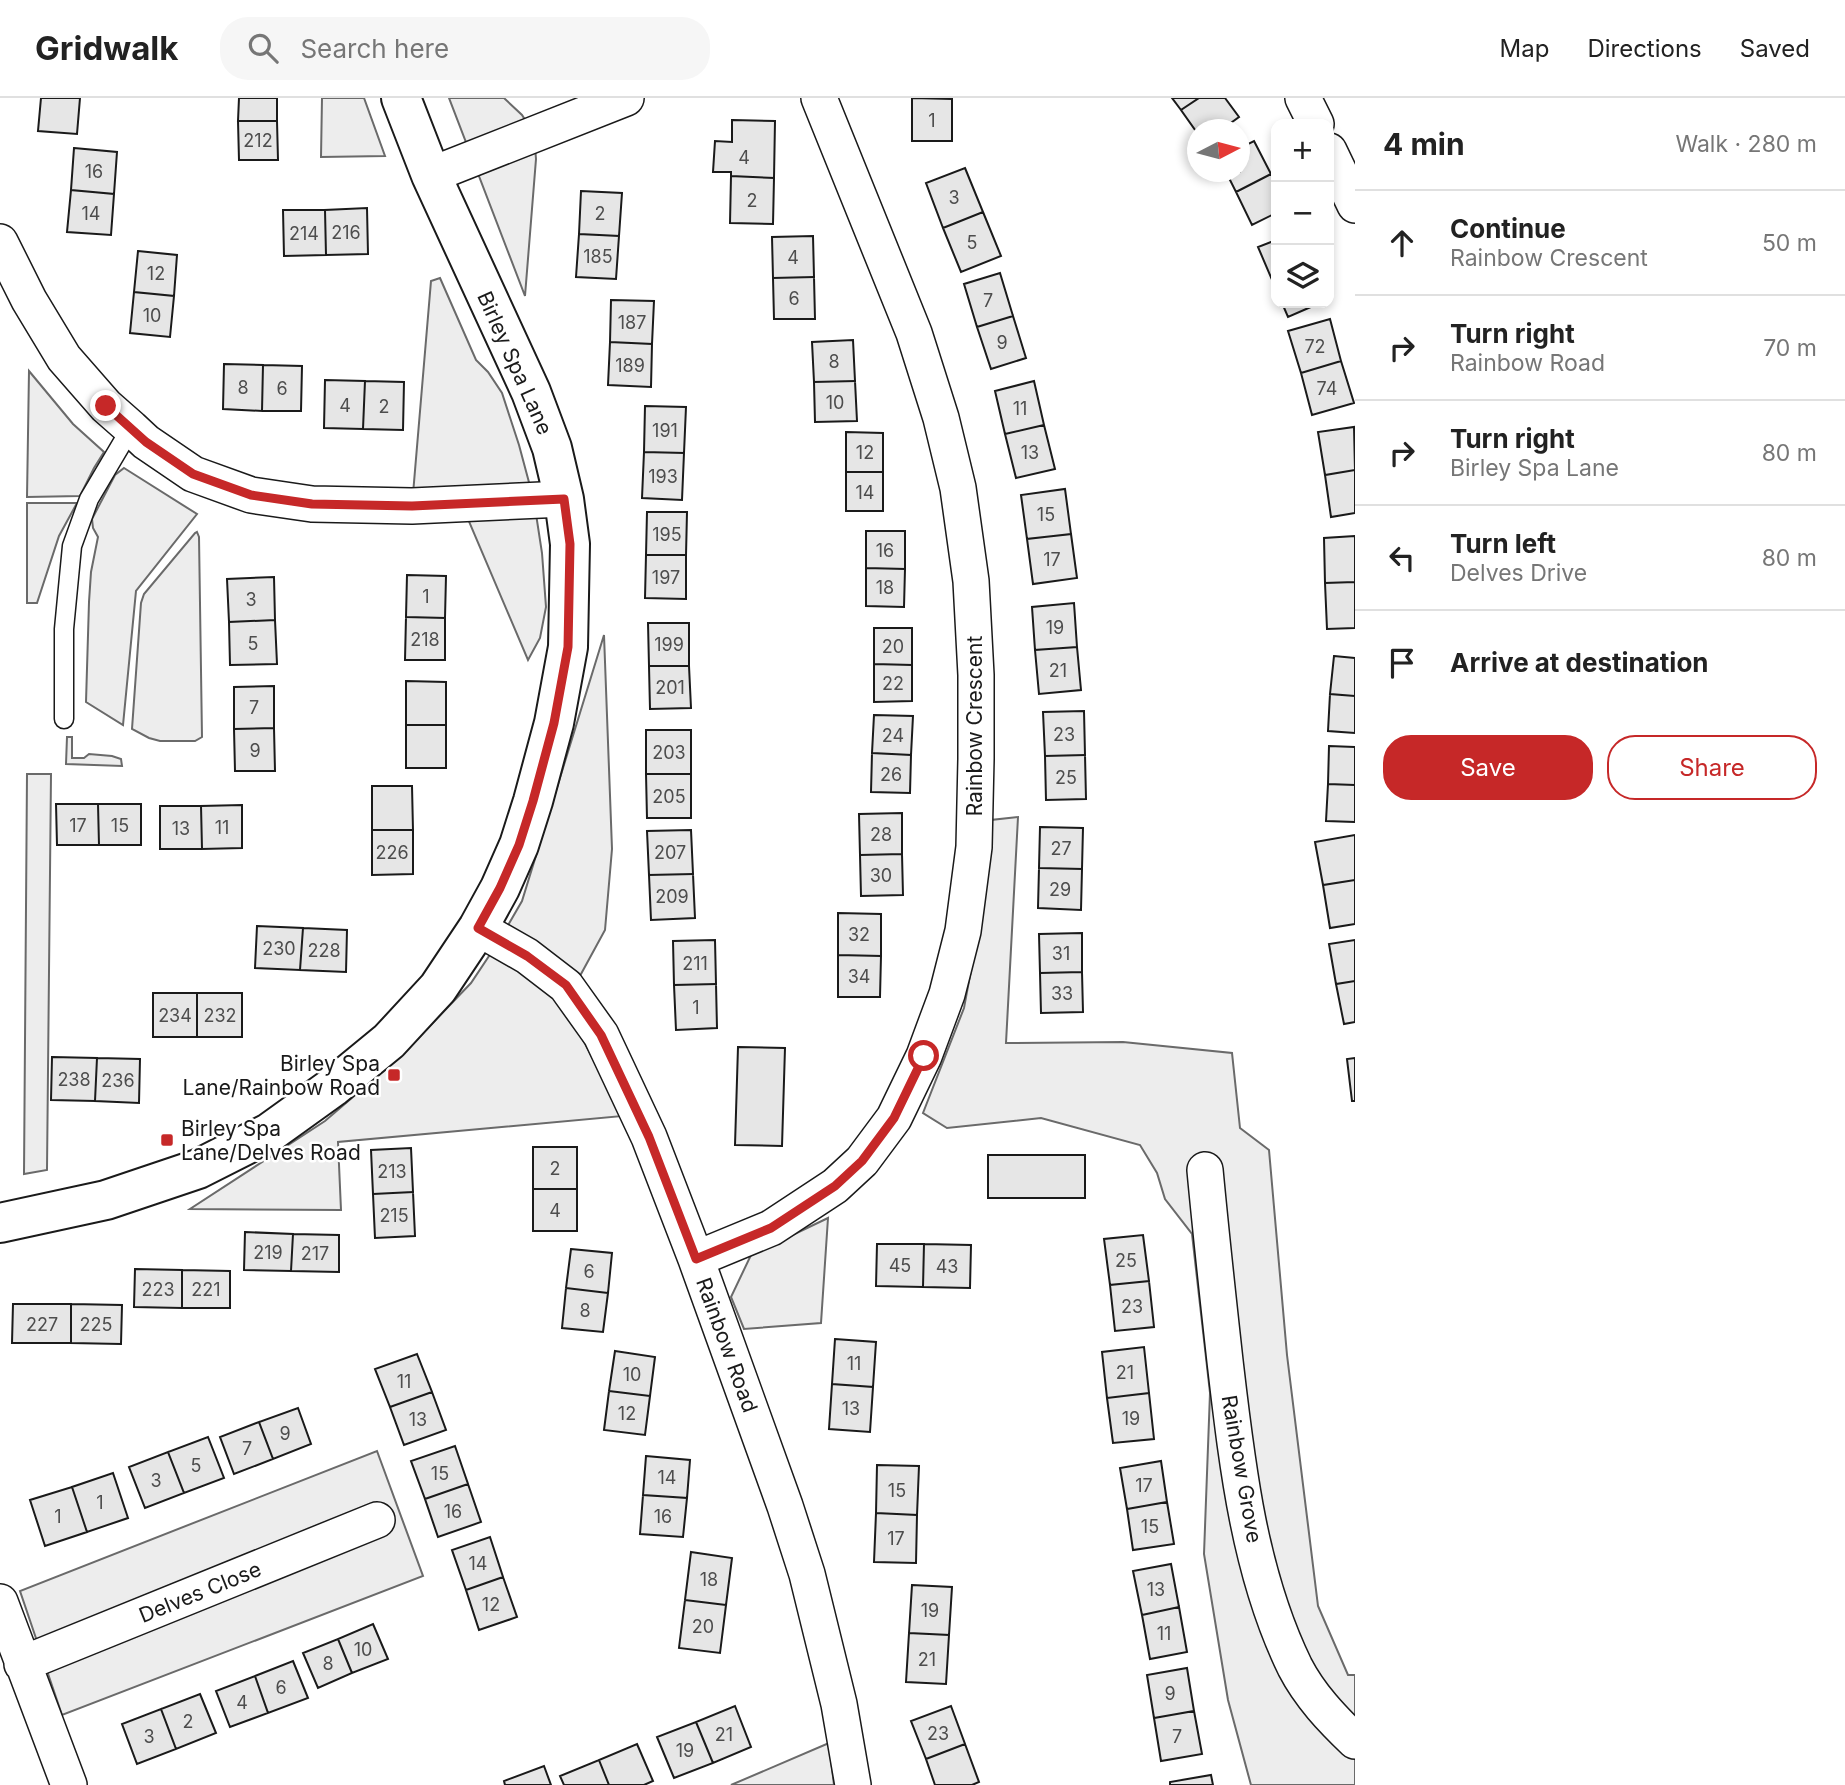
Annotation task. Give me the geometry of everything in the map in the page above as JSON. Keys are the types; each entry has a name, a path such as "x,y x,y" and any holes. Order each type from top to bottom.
{"street":[{"name":"Birley Spa Lane","path":"0,1223 106,1200 198,1169 269,1133 333,1087 389,1041 438,988 478,928 519,845 554,723 568,647 570,544 564,499 552,448 531,391 431,175 401,98"},
{"path":"431,175 626,98"},
{"name":"Rainbow Crescent","path":"696,1259 771,1228 835,1186 862,1161 894,1118 924,1056 947,994 963,931 974,847 976,675 971,581 958,488 941,418 914,333 819,98"},
{"path":"1303,98 1314,119"},
{"path":"1334,161 1355,205"},
{"path":"0,242 29,300 64,358 106,406 146,442 193,474 251,495 312,504 412,506 564,499"},
{"name":"Rainbow Road","path":"478,928 527,956 566,985 601,1035 649,1137 696,1259 807,1574 839,1704 853,1785"},
{"name":"Rainbow Grove","path":"1205,1170 1234,1445 1251,1533 1270,1609 1296,1669 1325,1713 1355,1741"},
{"name":"Delves Close","path":"22,1664 377,1520"},
{"path":"0,1602 69,1785"}],"lane":[{"path":"64,719 64,629 72,546 89,499 131,428"}],"shaded area":[{"path":"322,98 364,98 385,156 321,157"},
{"path":"449,98 504,98 522,115 534,134 536,159 525,296"},
{"path":"440,278 476,360 502,393 534,501 546,607 540,638 528,660 462,505 412,506 431,281"},
{"path":"29,371 73,424 104,452 80,496 27,497"},
{"path":"124,468 197,514 136,591 123,725 86,702 91,572 98,537 92,519 115,475"},
{"path":"27,503 77,503 59,536 37,603 27,603"},
{"path":"197,532 202,737 195,741 160,741 132,729 141,603 144,594"},
{"path":"604,635 612,849 605,930 581,974 566,986 572,1019 623,1116 338,1142 341,1210 190,1209 325,1121 403,1054 471,983 522,901"},
{"path":"67,737 72,737 72,758 84,758 89,754 112,756 121,759 122,766 66,764"},
{"path":"27,774 51,774 47,1170 24,1174"},
{"path":"1018,817 1006,1043 1123,1042 1232,1053 1240,1128 1269,1150 1287,1355 1318,1606 1348,1675 1355,1675 1355,1785 1251,1785 1228,1700 1204,1554 1210,1393 1192,1234 1165,1199 1157,1173 1140,1145 1041,1118 947,1128 923,1113 964,1008 984,900 991,820"},
{"path":"828,1218 821,1323 744,1329 731,1297 751,1255"},
{"path":"377,1451 423,1576 62,1715 20,1591"},
{"path":"829,1743 834,1785 731,1785"}],"building":[{"path":"41,98 80,98 77,134 38,131"},
{"path":"239,98 277,98 277,121 238,121"},
{"path":"912,98 952,99 952,141 912,141"},
{"path":"1172,98 1199,98 1181,110"},
{"path":"1199,98 1225,98 1239,117 1187,119 1181,110"},
{"path":"732,120 775,121 774,178 731,176 731,172 713,172 715,141 732,142"},
{"path":"238,121 277,121 278,160 239,160"},
{"path":"1254,141 1271,174 1236,192 1231,182 1250,182 1250,143"},
{"path":"74,148 117,152 114,194 71,190"},
{"path":"965,168 983,212 943,228 926,183"},
{"path":"1271,174 1271,216 1252,225 1236,192"},
{"path":"731,176 774,178 773,224 730,223"},
{"path":"71,190 114,194 111,235 67,232"},
{"path":"581,191 622,193 619,236 579,234"},
{"path":"367,208 368,254 326,255 325,210"},
{"path":"283,210 325,210 326,255 284,256"},
{"path":"983,212 1001,256 961,272 943,228"},
{"path":"579,234 619,236 616,279 576,277"},
{"path":"813,236 814,277 773,278 772,237"},
{"path":"1271,242 1271,277 1258,247"},
{"path":"138,251 177,255 174,296 134,292"},
{"path":"1000,273 1013,316 977,327 964,284"},
{"path":"814,277 815,319 774,319 773,278"},
{"path":"134,292 174,296 170,337 130,333"},
{"path":"611,300 654,301 652,344 610,342"},
{"path":"1284,308 1309,308 1288,317"},
{"path":"1013,316 1026,358 991,369 977,327"},
{"path":"1330,319 1341,361 1301,373 1288,331"},
{"path":"853,340 855,381 814,382 812,342"},
{"path":"610,342 652,344 651,387 608,385"},
{"path":"1341,361 1354,403 1312,415 1301,373"},
{"path":"224,364 263,365 262,411 223,409"},
{"path":"263,365 302,366 301,411 262,411"},
{"path":"325,380 365,381 363,429 324,428"},
{"path":"365,381 404,382 403,430 363,429"},
{"path":"855,381 857,421 815,422 814,382"},
{"path":"1034,381 1044,425 1005,434 995,391"},
{"path":"645,406 686,407 684,453 644,452"},
{"path":"1044,425 1055,469 1016,478 1005,434"},
{"path":"1354,427 1355,470 1325,475 1318,432"},
{"path":"846,432 883,433 883,472 846,472"},
{"path":"644,452 684,453 682,500 642,498"},
{"path":"1355,470 1355,513 1331,517 1325,475"},
{"path":"846,472 883,472 883,511 846,511"},
{"path":"1065,489 1071,534 1027,539 1021,495"},
{"path":"647,512 687,512 686,555 646,555"},
{"path":"866,531 905,531 905,569 866,568"},
{"path":"1071,534 1077,578 1033,584 1027,539"},
{"path":"1355,536 1355,582 1325,583 1324,538"},
{"path":"646,555 686,555 686,599 645,598"},
{"path":"866,568 905,569 904,607 866,606"},
{"path":"407,575 446,576 445,618 406,617"},
{"path":"274,577 275,620 229,622 227,579"},
{"path":"1355,582 1355,628 1327,629 1325,583"},
{"path":"1074,603 1077,647 1035,650 1032,607"},
{"path":"406,617 445,618 445,660 405,660"},
{"path":"275,620 277,664 230,665 229,622"},
{"path":"648,623 689,623 689,666 649,666"},
{"path":"874,628 912,628 912,665 874,664"},
{"path":"1077,647 1081,690 1039,694 1035,650"},
{"path":"1334,656 1355,658 1355,696 1330,694"},
{"path":"874,664 912,665 912,701 874,702"},
{"path":"649,666 689,666 691,708 650,709"},
{"path":"406,681 446,682 446,725 406,725"},
{"path":"274,686 274,728 234,729 234,687"},
{"path":"1330,694 1355,696 1355,733 1328,731"},
{"path":"1084,711 1085,755 1045,756 1043,712"},
{"path":"874,715 913,716 911,755 872,753"},
{"path":"406,725 446,725 446,768 406,768"},
{"path":"274,728 275,771 235,771 234,729"},
{"path":"646,730 691,730 691,774 646,774"},
{"path":"1329,746 1355,747 1355,785 1328,784"},
{"path":"872,753 911,755 910,793 871,792"},
{"path":"1085,755 1086,799 1046,800 1045,756"},
{"path":"646,774 691,774 691,818 647,818"},
{"path":"1328,784 1355,785 1355,822 1326,821"},
{"path":"372,786 412,786 413,830 372,830"},
{"path":"56,804 98,804 99,845 57,845"},
{"path":"98,804 141,804 141,845 99,845"},
{"path":"242,805 242,848 202,849 201,806"},
{"path":"160,806 201,806 202,849 160,849"},
{"path":"902,813 902,854 860,855 859,814"},
{"path":"1040,827 1083,828 1082,869 1039,868"},
{"path":"372,830 413,830 413,874 372,875"},
{"path":"691,830 693,874 649,875 647,831"},
{"path":"1355,835 1355,880 1323,885 1315,842"},
{"path":"902,854 903,895 861,896 860,855"},
{"path":"1039,868 1082,869 1081,910 1038,908"},
{"path":"693,874 695,918 651,920 649,875"},
{"path":"1355,880 1355,924 1330,928 1323,885"},
{"path":"838,913 881,914 881,956 838,955"},
{"path":"257,926 303,928 300,970 255,968"},
{"path":"303,928 347,930 346,972 300,970"},
{"path":"1082,933 1082,972 1040,973 1039,934"},
{"path":"715,940 716,984 674,985 673,941"},
{"path":"1355,940 1355,981 1336,984 1329,944"},
{"path":"838,955 881,956 880,997 838,997"},
{"path":"1082,972 1083,1012 1041,1013 1040,973"},
{"path":"1355,981 1355,1022 1344,1024 1336,984"},
{"path":"716,984 717,1028 676,1030 674,985"},
{"path":"153,993 197,993 197,1037 153,1037"},
{"path":"197,993 242,993 242,1037 197,1037"},
{"path":"738,1047 785,1048 782,1146 735,1145"},
{"path":"52,1057 97,1058 95,1101 51,1100"},
{"path":"97,1058 140,1059 139,1103 95,1101"},
{"path":"1355,1058 1355,1101 1352,1101 1347,1059"},
{"path":"533,1147 577,1147 577,1189 533,1189"},
{"path":"411,1148 413,1192 373,1194 371,1150"},
{"path":"988,1155 1085,1155 1085,1198 988,1198"},
{"path":"533,1189 577,1189 577,1231 533,1231"},
{"path":"413,1192 415,1236 375,1238 373,1194"},
{"path":"245,1232 293,1234 291,1271 244,1270"},
{"path":"293,1234 339,1235 339,1272 291,1271"},
{"path":"1143,1235 1149,1281 1110,1285 1104,1239"},
{"path":"877,1244 924,1244 923,1287 876,1286"},
{"path":"924,1244 971,1245 970,1288 923,1287"},
{"path":"571,1249 612,1253 608,1293 566,1288"},
{"path":"135,1269 182,1270 182,1308 134,1307"},
{"path":"182,1270 230,1271 230,1308 182,1308"},
{"path":"1149,1281 1154,1327 1115,1331 1110,1285"},
{"path":"566,1288 608,1293 603,1332 562,1328"},
{"path":"13,1304 71,1304 71,1343 12,1343"},
{"path":"71,1304 122,1305 121,1344 71,1343"},
{"path":"835,1339 876,1342 873,1387 832,1384"},
{"path":"1144,1347 1149,1393 1107,1398 1102,1352"},
{"path":"615,1351 655,1357 650,1396 609,1391"},
{"path":"417,1354 432,1392 390,1407 375,1369"},
{"path":"832,1384 873,1387 870,1432 829,1429"},
{"path":"609,1391 650,1396 645,1435 604,1430"},
{"path":"432,1392 446,1430 404,1445 390,1407"},
{"path":"1149,1393 1154,1439 1113,1443 1107,1398"},
{"path":"298,1408 311,1444 273,1459 259,1422"},
{"path":"259,1422 273,1459 234,1474 220,1437"},
{"path":"208,1437 224,1478 184,1493 168,1452"},
{"path":"455,1446 468,1484 425,1499 411,1461"},
{"path":"168,1452 184,1493 145,1508 129,1467"},
{"path":"646,1456 690,1460 687,1498 643,1495"},
{"path":"1161,1461 1167,1502 1127,1509 1120,1468"},
{"path":"877,1465 919,1466 917,1515 876,1513"},
{"path":"113,1473 128,1518 87,1532 72,1487"},
{"path":"468,1484 481,1522 438,1537 425,1499"},
{"path":"72,1487 87,1532 45,1546 30,1500"},
{"path":"643,1495 687,1498 683,1537 640,1534"},
{"path":"1167,1502 1174,1544 1133,1550 1127,1509"},
{"path":"876,1513 917,1515 916,1563 874,1562"},
{"path":"490,1537 503,1577 466,1590 452,1550"},
{"path":"691,1552 732,1558 726,1605 685,1600"},
{"path":"1171,1564 1179,1607 1142,1615 1133,1571"},
{"path":"503,1577 517,1617 479,1630 466,1590"},
{"path":"912,1585 952,1587 949,1635 909,1633"},
{"path":"685,1600 726,1605 720,1653 679,1648"},
{"path":"1179,1607 1187,1652 1150,1659 1142,1615"},
{"path":"373,1624 388,1659 352,1673 338,1639"},
{"path":"909,1633 949,1635 946,1684 906,1682"},
{"path":"338,1639 352,1673 318,1688 303,1653"},
{"path":"293,1661 308,1698 268,1713 255,1676"},
{"path":"1187,1668 1194,1711 1154,1718 1147,1675"},
{"path":"255,1676 268,1713 230,1727 216,1691"},
{"path":"200,1694 216,1733 176,1749 161,1709"},
{"path":"735,1706 751,1747 713,1763 696,1722"},
{"path":"951,1706 965,1744 926,1759 911,1721"},
{"path":"161,1709 176,1749 137,1764 122,1724"},
{"path":"1194,1711 1202,1754 1161,1761 1154,1718"},
{"path":"696,1722 713,1763 674,1778 657,1737"},
{"path":"637,1744 653,1781 644,1785 609,1785 599,1760"},
{"path":"965,1744 979,1782 972,1785 935,1785 926,1759"},
{"path":"599,1760 609,1785 564,1785 560,1776"},
{"path":"544,1766 551,1785 505,1785 504,1781"},
{"path":"1211,1775 1213,1785 1170,1785 1170,1782"}],"place":[{"name":"Birley Spa Lane/Rainbow Road","path":"394,1075"},
{"name":"Birley Spa Lane/Delves Road","path":"167,1140"}],"route":[{"path":"106,406 146,442 193,474 251,495 312,504 412,506 564,499 570,544 568,647 554,723 519,845 478,928 527,956 566,985 601,1035 649,1137 696,1259 771,1228 835,1186 862,1161 894,1118 924,1056"}]}
